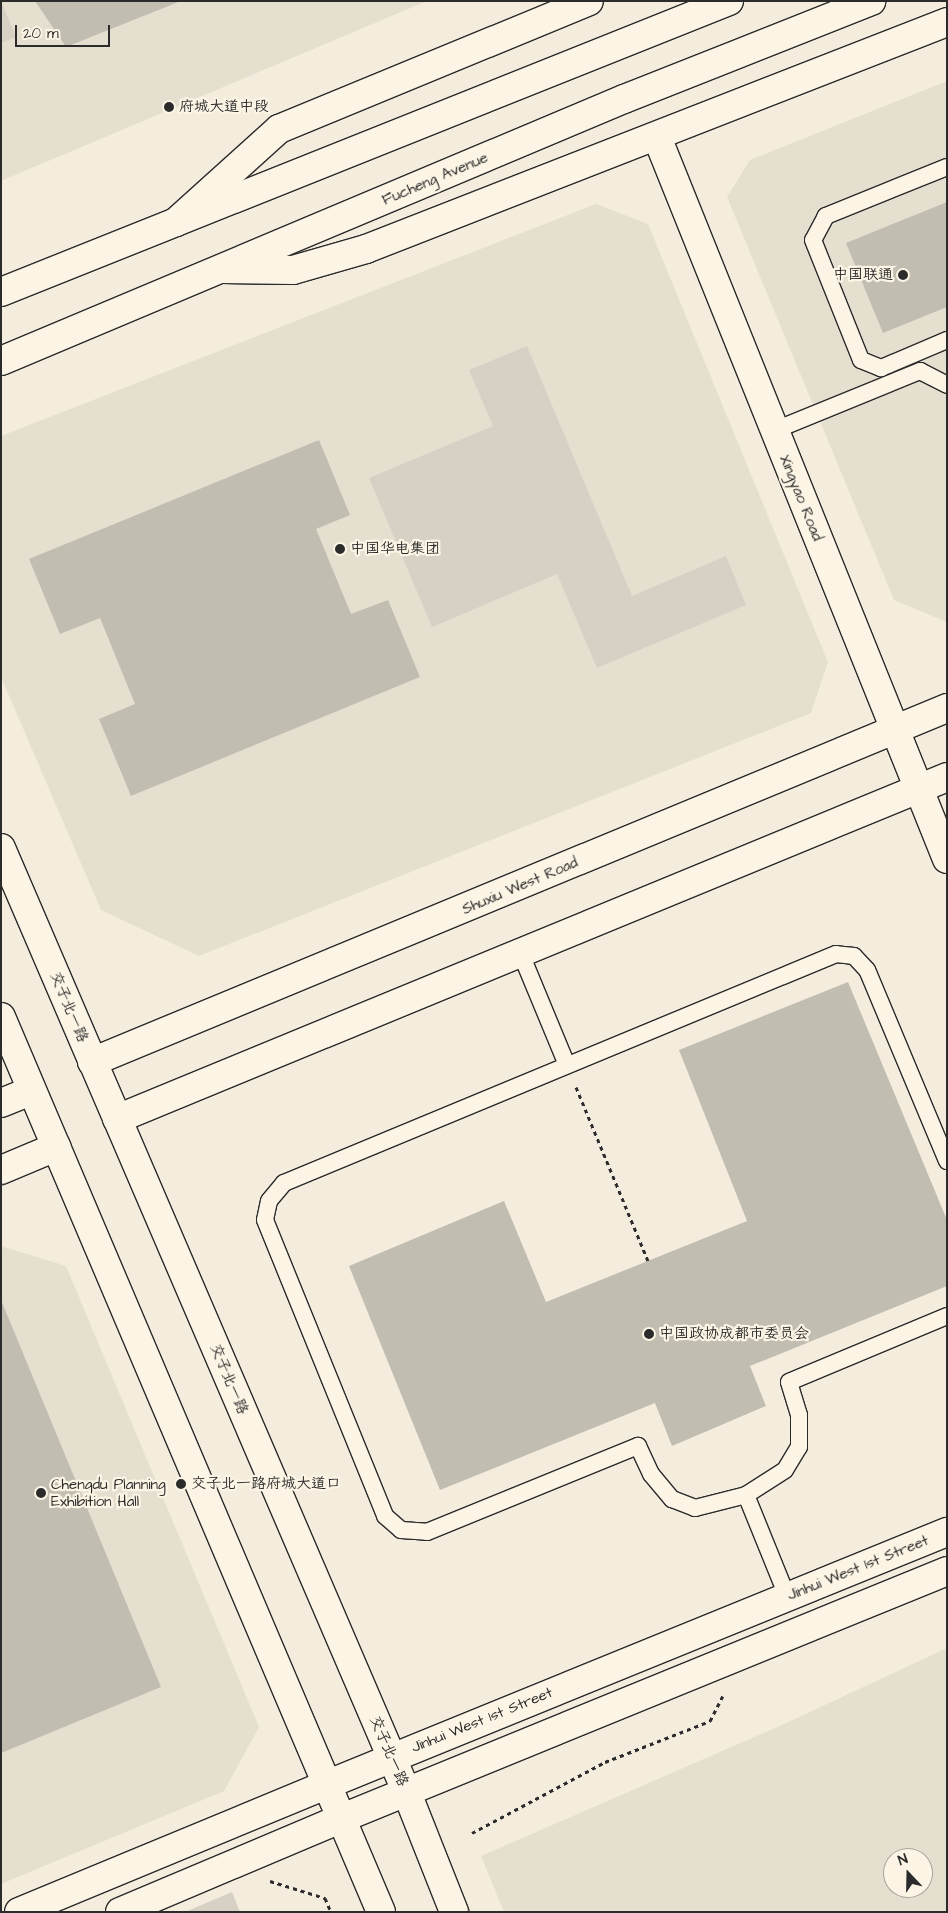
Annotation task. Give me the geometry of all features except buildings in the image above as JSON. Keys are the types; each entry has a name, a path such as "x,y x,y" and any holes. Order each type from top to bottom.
{"street":[{"path":"176,222 279,129 589,1"},
{"path":"1,292 729,1"},
{"name":"Fucheng Avenue","path":"1,361 624,99 871,1"},
{"path":"222,269 293,270 366,249 947,22"},
{"name":"Xingyao Road","path":"656,137 917,789 947,859"},
{"name":"Shuxiu West Road","path":"92,1062 947,708"},
{"path":"117,1119 947,777"},
{"name":"交子北一路","path":"1,848 407,1793 454,1912"},
{"path":"1,1017 340,1819 382,1912"},
{"path":"1,1104 31,1091"},
{"path":"1,1170 56,1147"},
{"name":"Jinhui West 1st Street","path":"19,1912 326,1785 391,1756 947,1532"},
{"path":"120,1912 340,1819 947,1571"}],"lane":[{"path":"888,384 881,368 861,360 813,240 826,216 947,167"},
{"path":"881,368 947,340"},
{"path":"773,431 920,371 947,385"},
{"path":"520,954 567,1066"},
{"path":"947,1161 867,970 854,956 836,954 284,1184 269,1201 265,1220 385,1516 401,1530 427,1532 638,1446 651,1474 672,1500 695,1508 746,1495 785,1470 799,1447 799,1415 789,1382 947,1316"},
{"path":"746,1495 787,1596"}],"path":[{"path":"567,1066 648,1261"},
{"path":"472,1833 605,1762 710,1721 725,1690 717,1665"},
{"path":"266,1880 325,1898 331,1912"}],"shaded area":[{"path":"1,1 427,1 1,181"},
{"path":"1,1 16,37 1,43"},
{"path":"947,81 947,622 894,600 727,197 750,160"},
{"path":"596,204 648,224 828,662 811,713 199,956 101,910 1,677 1,436"},
{"path":"527,346 632,596 726,556 746,605 597,668 557,574 432,627 369,478 493,426 469,370"},
{"path":"1,1246 66,1266 259,1727 224,1791 1,1884"},
{"path":"947,1648 947,1912 504,1912 481,1856 782,1725"},
{"path":"232,1892 240,1912 185,1912"}],"place":[{"name":"府城大道中段","path":"169,107"},
{"name":"中国联通","path":"903,275"},
{"name":"中国华电集团","path":"340,549"},
{"name":"中国政协成都市委员会","path":"649,1334"},
{"name":"交子北一路府城大道口","path":"181,1484"},
{"name":"Chengdu Planning Exhibition Hall","path":"41,1493"}]}
